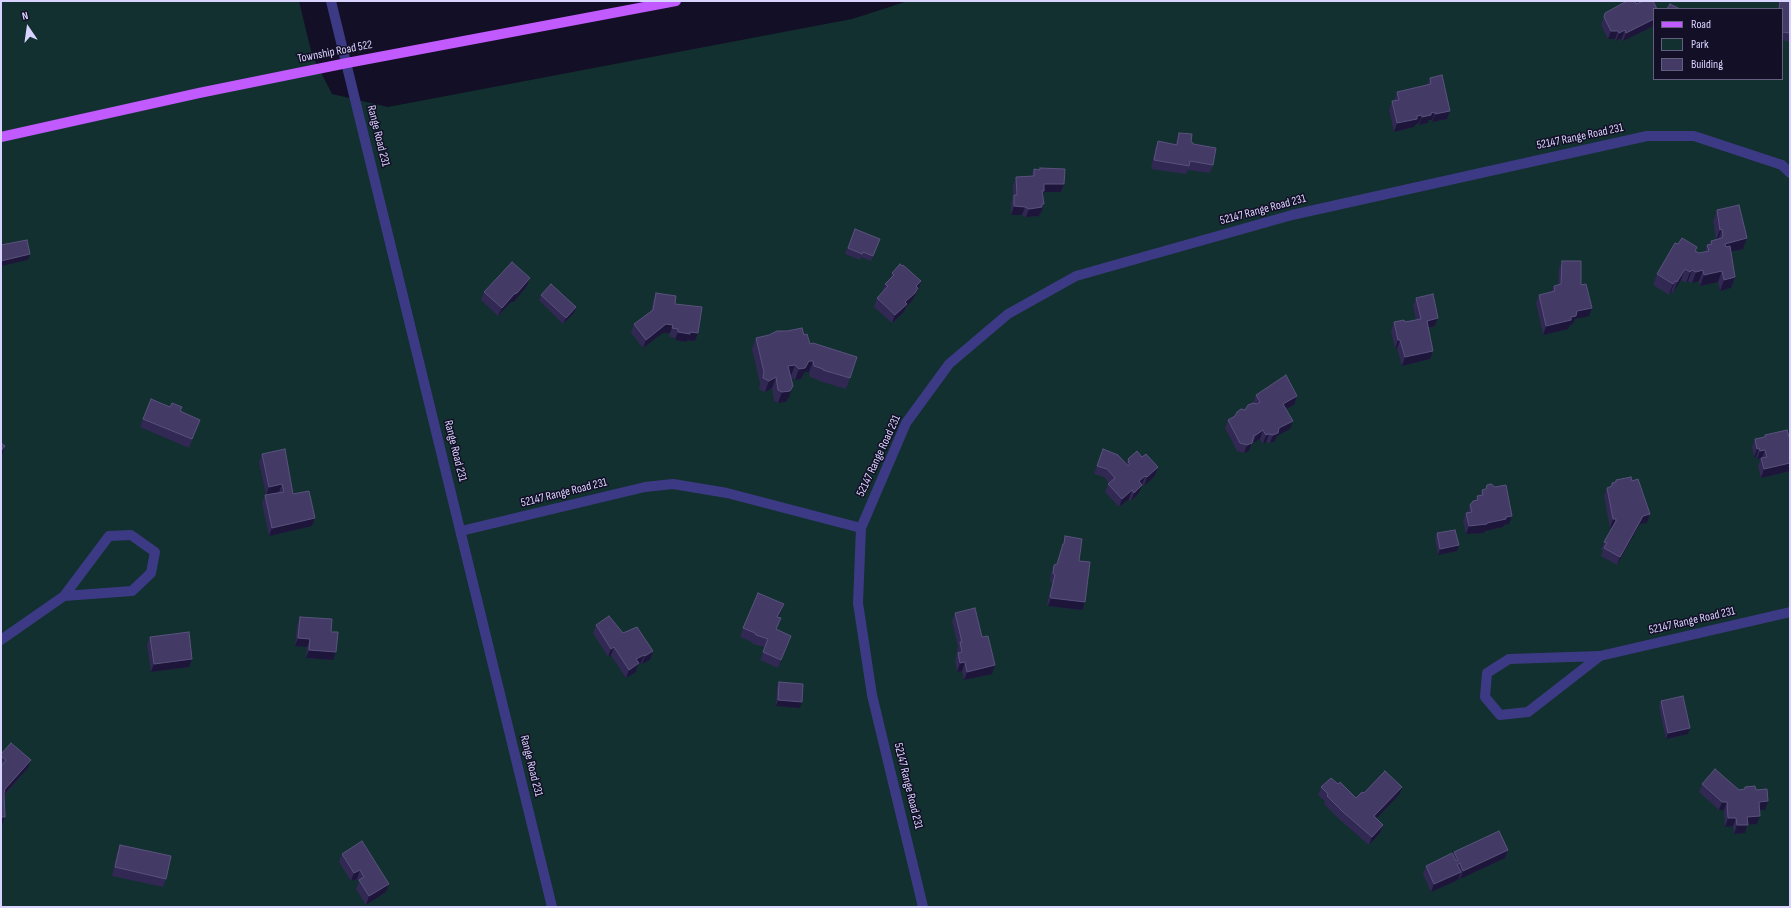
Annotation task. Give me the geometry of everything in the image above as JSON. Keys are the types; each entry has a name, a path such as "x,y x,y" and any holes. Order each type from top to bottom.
{"main road":[{"name":"Township Road 522","path":"1,137 93,115 347,63 676,1"}],"street":[{"name":"Range Road 231","path":"331,1 552,907"},
{"name":"52147 Range Road 231","path":"923,907 872,695 858,603 860,528 906,423 949,364 1008,314 1076,276 1292,214 1647,136 1694,136 1782,165 1790,173"},
{"name":"52147 Range Road 231","path":"461,531 645,487 673,484 727,493 860,528"},
{"path":"1,640 64,596 109,536 131,535 155,552 151,573 132,591 64,596"},
{"name":"52147 Range Road 231","path":"1600,656 1528,712 1500,715 1485,698 1487,673 1509,659 1600,656 1790,612"}],"green space":[{"path":"1,1 299,1 312,55 332,94 388,107 852,19 908,1 1790,1 1790,907 1,907"}],"building":[{"path":"1627,1 1635,1 1636,4 1644,1 1653,1 1656,8 1653,8 1653,20 1626,33 1625,30 1619,33 1618,31 1611,31 1604,17 1605,13"},
{"path":"1780,1 1790,1 1790,33 1783,32 1783,8 1779,8"},
{"path":"1670,4 1678,8 1668,8"},
{"path":"1442,75 1450,111 1435,114 1435,112 1431,113 1431,115 1422,117 1422,115 1417,116 1417,119 1397,123 1392,101 1399,100 1397,92 1431,84 1430,78"},
{"path":"1179,133 1192,134 1191,142 1193,144 1216,148 1213,165 1190,161 1189,166 1154,160 1158,141 1177,145"},
{"path":"1040,168 1065,169 1064,184 1044,184 1044,191 1042,191 1044,204 1042,204 1042,207 1029,209 1014,206 1014,195 1017,195 1016,177 1034,176 1034,169 1040,170"},
{"path":"1739,205 1747,238 1725,244 1726,247 1730,246 1735,277 1724,280 1722,271 1704,275 1703,270 1696,272 1692,270 1690,272 1685,269 1677,282 1675,281 1673,284 1657,274 1675,243 1678,244 1682,238 1697,247 1695,251 1699,253 1709,251 1707,245 1712,244 1711,241 1722,238 1723,235 1722,229 1720,230 1717,210"},
{"path":"855,229 880,239 873,256 863,252 862,254 848,248"},
{"path":"27,240 30,254 1,261 1,245"},
{"path":"1562,261 1581,261 1581,285 1586,284 1592,308 1577,311 1576,316 1571,317 1571,320 1546,326 1539,295 1555,291 1554,286 1561,284"},
{"path":"512,262 530,278 502,308 484,292"},
{"path":"900,264 921,281 916,286 918,288 915,293 905,302 907,304 895,315 877,298 888,286 885,284 894,275 892,273"},
{"path":"551,284 576,307 566,318 541,295"},
{"path":"656,293 676,296 675,304 702,307 698,333 690,332 690,334 678,332 678,329 672,328 673,325 666,324 646,340 634,324 653,310"},
{"path":"1433,294 1438,318 1427,321 1433,351 1405,357 1400,340 1398,340 1394,322 1404,320 1405,322 1421,319 1416,298"},
{"path":"802,328 804,335 807,334 810,344 813,343 857,357 850,378 823,370 814,366 813,361 809,361 805,368 799,369 795,365 788,366 793,386 790,391 782,392 778,390 776,377 769,381 763,378 764,372 756,338 769,335 777,331"},
{"path":"1286,375 1297,396 1283,404 1293,421 1279,428 1278,433 1266,435 1263,430 1254,435 1252,443 1247,445 1240,443 1228,420 1235,416 1241,409 1245,410 1248,405 1253,403 1257,404 1260,402 1256,395"},
{"path":"151,399 170,407 172,403 182,407 180,411 200,420 192,439 143,419"},
{"path":"1787,430 1790,437 1790,463 1764,469 1761,458 1767,457 1765,450 1760,451 1759,448 1757,449 1755,439"},
{"path":"1,443 5,446 1,451"},
{"path":"285,449 293,494 309,491 315,518 272,528 265,495 284,492 282,484 269,487 262,454"},
{"path":"1103,449 1118,455 1128,466 1130,464 1128,459 1137,451 1142,457 1146,454 1158,467 1147,477 1145,476 1139,481 1142,485 1134,493 1132,490 1122,499 1108,484 1115,478 1107,469 1097,466"},
{"path":"1631,477 1632,481 1638,479 1650,514 1643,516 1620,557 1604,548 1607,543 1604,542 1616,521 1616,519 1613,519 1607,488 1612,486 1612,483 1616,482 1616,480"},
{"path":"1491,484 1495,487 1506,485 1512,516 1487,524 1469,526 1466,513 1472,512 1470,505 1473,501 1478,500 1477,496 1483,495 1482,490 1486,489 1487,485"},
{"path":"1455,530 1459,545 1440,549 1437,533"},
{"path":"1065,536 1082,539 1079,561 1090,562 1085,602 1051,598 1050,596 1055,575 1053,573 1054,565 1057,564 1064,544"},
{"path":"758,593 784,604 777,617 781,618 776,629 791,636 781,660 763,652 768,639 743,628"},
{"path":"975,608 982,637 988,636 995,665 967,672 965,662 960,663 958,653 962,652 960,642 962,642 955,613"},
{"path":"609,616 623,633 637,627 653,651 636,659 639,663 629,670 614,647 611,649 596,625"},
{"path":"300,617 332,619 331,632 338,632 336,652 309,650 310,639 298,638"},
{"path":"189,632 192,659 154,664 150,637"},
{"path":"779,682 803,684 802,702 778,700"},
{"path":"1683,696 1690,728 1668,733 1661,701"},
{"path":"11,743 31,760 5,789 5,817 1,817 1,766 6,760 1,756 1,754"},
{"path":"1715,769 1739,790 1745,789 1745,787 1755,786 1756,790 1767,789 1768,801 1759,802 1760,816 1747,817 1748,825 1737,825 1736,818 1728,818 1727,802 1722,802 1702,784"},
{"path":"1385,771 1402,787 1374,816 1383,825 1372,837 1343,812 1327,796 1328,794 1321,787 1331,778 1338,784 1340,782 1356,798 1362,792 1364,793"},
{"path":"1499,831 1508,850 1463,871 1460,863 1457,865 1461,872 1434,884 1426,866 1452,853 1456,861 1458,860 1454,852"},
{"path":"362,841 389,884 369,896 359,880 364,877 360,870 354,873 342,854"},
{"path":"120,845 171,856 166,879 115,867"}]}
